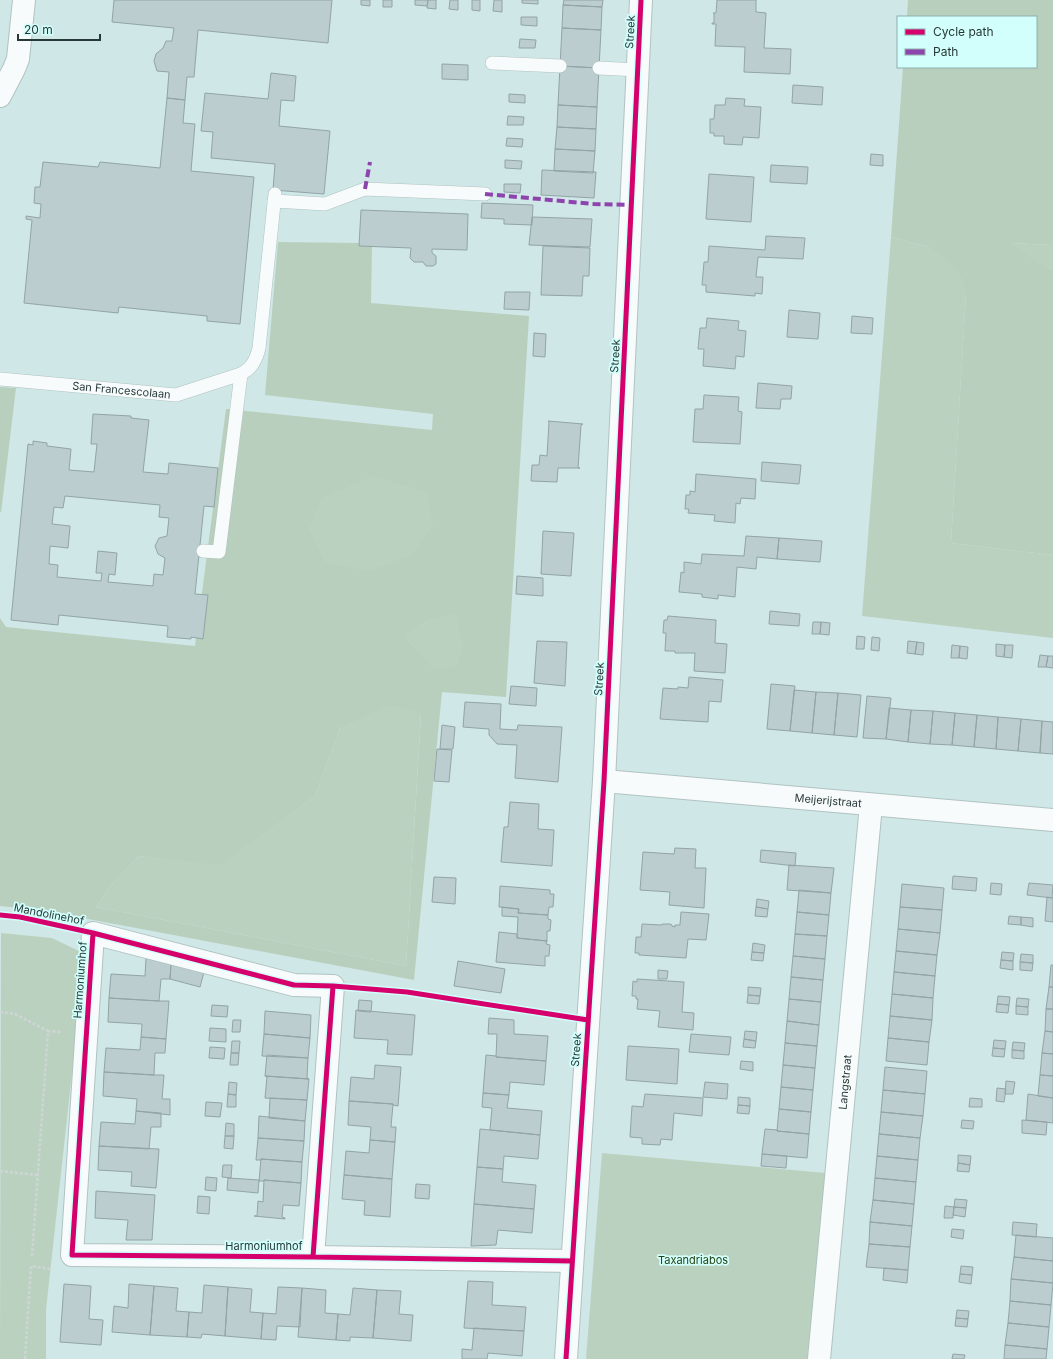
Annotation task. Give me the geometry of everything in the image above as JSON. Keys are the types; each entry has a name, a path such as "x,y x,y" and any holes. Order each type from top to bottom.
{"street":[{"path":"0,96 18,59 24,0"},
{"name":"Streek","path":"566,1359 604,782 641,0"},
{"name":"Meijerijstraat","path":"604,782 1053,820"},
{"name":"Langstraat","path":"818,1359 871,805"},
{"name":"Harmoniumhof","path":"314,1257 333,986 294,985 93,933 72,1255 572,1261"}],"lane":[{"path":"492,63 560,66"},
{"path":"599,68 638,70"},
{"name":"San Francescolaan","path":"0,379 176,395 241,374 253,365 260,348 274,197 325,204 365,190 485,194"},
{"path":"203,551 219,552 241,374"}],"path":[{"path":"0,1012 15,1014 48,1031 86,1035"},
{"path":"32,1256 48,1031"},
{"path":"0,1171 37,1175"},
{"path":"25,1359 31,1266 71,1272 72,1255"}],"green space":[{"path":"908,0 1053,0 1053,245 1013,243 1046,267 1053,270 1053,555 951,543 966,294 929,247 891,237 903,68 1037,68 1037,16 907,16"},
{"path":"891,237 929,247 944,257 954,266 962,279 966,294 951,543 1053,555 1053,638 862,616"},
{"path":"278,242 359,243 359,246 372,246 371,303 529,316 506,697 442,692 414,980 40,910 0,906 0,618 6,627 195,646 226,409 432,430 433,414 265,395","holes":["430,619 412,645 405,636","421,714 406,966 96,907 111,885 139,856 220,866 315,796 340,728"]},
{"path":"1013,243 1053,245 1053,270 1042,265"},
{"path":"0,387 16,388 1,513 0,511"},
{"path":"373,476 426,492 433,525 411,556 367,571 325,562 309,529 322,498"},
{"path":"456,614 463,647 457,666 445,669 432,667 404,636 430,619"},
{"path":"389,705 421,713 406,966 96,907 111,885 139,856 220,865 315,796 340,728"},
{"path":"1,933 52,938 85,954 46,1310 46,1359 0,1359"},
{"name":"Taxandriabos","path":"602,1153 825,1173 814,1359 586,1359"}],"building":[{"path":"114,0 332,0 328,43 198,30 194,77 187,77 185,100 167,98 169,72 157,71 154,61 156,54 163,48 166,41 172,41 174,28 112,22"},
{"path":"361,0 370,0 370,6 361,5"},
{"path":"383,0 392,0 392,7 383,7"},
{"path":"415,0 428,0 427,6 415,5"},
{"path":"428,0 436,0 436,9 427,8"},
{"path":"450,0 458,0 458,10 449,9"},
{"path":"472,0 480,0 480,11 472,10"},
{"path":"494,0 502,0 502,12 493,11"},
{"path":"522,0 538,0 538,4 522,3"},
{"path":"564,0 603,0 602,7 563,5"},
{"path":"717,0 756,0 756,12 766,13 764,48 791,49 790,74 744,72 745,47 715,46 716,24 712,23 714,23 713,13 716,13"},
{"path":"563,5 602,7 601,30 562,28"},
{"path":"521,17 537,17 537,26 521,25"},
{"path":"562,28 601,30 599,68 560,66"},
{"path":"520,39 536,40 535,48 519,48"},
{"path":"442,64 468,65 468,80 442,79"},
{"path":"560,66 599,68 597,107 558,105"},
{"path":"271,73 296,76 294,101 281,100 279,126 330,131 324,194 273,190 275,164 211,158 213,132 201,131 205,93 268,99"},
{"path":"793,85 823,87 822,105 792,103"},
{"path":"509,94 525,95 525,103 509,102"},
{"path":"167,98 185,100 183,123 195,124 191,171 254,177 240,324 207,321 207,316 119,307 118,313 24,303 32,220 26,219 26,216 40,218 41,204 34,203 35,187 40,187 43,162 98,167 100,162 160,168"},
{"path":"726,98 745,99 744,106 761,107 759,138 743,137 742,145 724,144 724,136 714,136 714,133 710,133 710,119 714,119 715,105 725,105"},
{"path":"558,105 597,107 596,129 557,127"},
{"path":"508,116 524,117 523,125 507,125"},
{"path":"557,127 596,129 595,151 555,149"},
{"path":"507,138 523,139 522,147 506,146"},
{"path":"555,149 595,151 593,173 554,171"},
{"path":"871,154 883,155 883,166 870,165"},
{"path":"505,160 522,161 521,169 505,168"},
{"path":"771,165 808,167 807,184 770,182"},
{"path":"542,170 596,172 594,198 541,195"},
{"path":"709,174 754,177 751,222 706,219"},
{"path":"504,184 521,184 520,193 504,192"},
{"path":"482,203 533,205 532,225 504,224 504,219 481,218"},
{"path":"361,210 468,214 467,250 432,249 432,253 436,256 436,264 433,266 426,266 423,262 414,262 410,258 411,248 359,246"},
{"path":"532,217 592,219 590,247 529,245"},
{"path":"766,236 805,238 803,259 758,257 756,277 763,277 762,294 755,293 755,296 706,292 706,285 702,285 704,262 708,262 709,246 765,250"},
{"path":"543,246 590,248 589,276 583,276 582,296 541,295"},
{"path":"505,292 530,292 529,310 504,309"},
{"path":"789,310 820,313 818,339 787,337"},
{"path":"852,316 873,318 872,334 851,333"},
{"path":"707,318 739,321 738,330 746,331 744,357 736,356 735,369 703,366 704,349 698,349 700,328 706,328"},
{"path":"534,333 546,334 545,357 533,356"},
{"path":"758,383 792,386 791,399 781,399 780,409 756,408"},
{"path":"704,395 739,397 738,411 742,412 740,444 693,442 695,409 703,409"},
{"path":"93,414 131,416 131,418 149,420 143,472 168,474 169,463 218,468 214,507 204,506 195,594 208,595 203,639 191,637 191,639 167,637 168,626 59,615 58,625 11,620 28,444 33,445 33,441 47,443 47,446 71,449 69,470 94,472 97,444 91,444","holes":["65,496 160,505 159,517 169,518 167,536 159,538 155,546 158,554 165,558 163,575 154,574 153,586 108,582 109,574 115,575 117,553 98,551 96,573 102,573 101,581 57,577 58,565 49,564 50,546 68,548 70,526 52,524 54,507 63,508"]},
{"path":"548,421 583,424 581,425 578,468 558,468 557,482 531,481 532,465 539,465 540,455 547,456"},
{"path":"762,462 801,465 799,484 761,481"},
{"path":"696,474 756,479 755,499 741,498 740,504 736,503 735,523 714,521 715,515 688,513 689,509 685,509 686,495 690,495 690,491 695,492"},
{"path":"543,531 574,533 571,576 541,574"},
{"path":"746,536 779,538 777,559 757,557 756,569 737,567 735,597 718,595 718,599 702,597 702,594 679,592 681,572 684,573 684,562 701,564 702,554 744,556"},
{"path":"779,538 822,541 820,562 777,559"},
{"path":"517,576 543,578 543,596 516,594"},
{"path":"770,611 800,614 799,626 769,624"},
{"path":"668,616 716,620 715,643 727,644 725,673 694,671 695,653 675,653 675,651 665,651 666,633 663,633 664,620 667,620"},
{"path":"813,622 821,622 820,634 812,634"},
{"path":"821,622 830,623 829,635 820,634"},
{"path":"857,636 865,637 864,649 856,649"},
{"path":"872,637 880,638 879,651 871,650"},
{"path":"537,641 567,642 565,686 534,683"},
{"path":"908,641 917,642 915,654 907,653"},
{"path":"917,642 924,643 923,655 915,654"},
{"path":"996,644 1005,645 1004,657 996,656"},
{"path":"952,645 960,646 959,658 951,658"},
{"path":"1005,645 1013,645 1012,658 1004,657"},
{"path":"960,646 968,647 967,659 959,658"},
{"path":"1040,655 1048,656 1046,667 1038,667"},
{"path":"1048,656 1053,656 1053,668 1046,667"},
{"path":"689,677 723,680 721,702 709,701 708,722 660,719 663,688 688,688"},
{"path":"771,684 795,686 790,731 767,729"},
{"path":"511,686 537,688 536,706 509,704"},
{"path":"794,690 816,692 812,733 790,731"},
{"path":"816,692 838,693 834,735 812,733"},
{"path":"838,693 861,695 857,737 834,735"},
{"path":"867,696 891,698 886,739 863,738"},
{"path":"465,702 501,704 500,729 517,730 518,725 562,727 558,782 515,778 517,745 497,744 489,735 489,729 463,727"},
{"path":"889,708 911,710 908,742 886,739"},
{"path":"911,710 933,711 930,744 908,742"},
{"path":"933,711 955,713 952,745 930,744"},
{"path":"955,713 977,715 974,747 952,745"},
{"path":"977,715 998,717 996,749 974,747"},
{"path":"998,717 1021,719 1018,751 996,749"},
{"path":"1021,719 1042,721 1040,753 1018,751"},
{"path":"1042,721 1053,722 1053,754 1040,753"},
{"path":"442,725 455,727 453,749 440,749"},
{"path":"437,749 452,750 449,782 434,781"},
{"path":"510,802 539,804 538,829 554,830 552,866 501,862 504,827 508,827"},
{"path":"675,848 696,849 695,868 706,868 704,908 669,905 670,892 640,890 643,852 674,854"},
{"path":"761,850 796,853 795,866 760,862"},
{"path":"789,865 834,868 831,893 787,890"},
{"path":"953,876 977,878 976,891 952,889"},
{"path":"434,877 456,878 455,904 432,902"},
{"path":"991,883 1002,884 1001,895 990,894"},
{"path":"1029,883 1053,885 1052,898 1027,895"},
{"path":"902,884 944,888 942,910 900,907"},
{"path":"500,886 550,890 550,894 554,894 553,907 549,907 548,915 518,913 519,909 499,907"},
{"path":"799,890 831,893 829,915 797,912"},
{"path":"1047,897 1053,898 1053,922 1045,921"},
{"path":"757,899 769,901 768,909 756,907"},
{"path":"502,907 519,909 518,913 548,915 548,919 551,920 550,931 547,931 547,941 517,938 518,917 502,916"},
{"path":"756,907 768,909 767,917 755,916"},
{"path":"900,907 942,910 940,933 898,929"},
{"path":"681,912 709,914 706,940 688,939 686,958 639,955 639,953 635,953 636,937 641,937 642,924 670,924 675,927 675,925 680,925"},
{"path":"797,912 829,915 827,936 795,934"},
{"path":"1009,916 1021,917 1021,925 1008,924"},
{"path":"1021,917 1033,918 1033,927 1021,925"},
{"path":"898,929 940,933 937,955 896,951"},
{"path":"499,932 517,934 517,938 547,941 546,944 550,945 549,956 545,956 545,966 496,962"},
{"path":"795,934 827,936 825,959 793,956"},
{"path":"753,943 765,945 764,953 752,952"},
{"path":"896,951 937,955 935,976 894,972"},
{"path":"752,952 764,953 763,961 751,960"},
{"path":"1002,952 1014,953 1013,961 1001,960"},
{"path":"1021,954 1033,955 1033,963 1020,962"},
{"path":"793,956 825,959 823,980 791,977"},
{"path":"146,958 171,964 170,979 161,979 159,1001 109,998 111,974 145,976"},
{"path":"1001,960 1013,961 1013,970 1000,968"},
{"path":"458,961 505,969 501,993 454,986"},
{"path":"1020,962 1033,963 1032,971 1020,970"},
{"path":"171,964 204,972 200,987 170,979"},
{"path":"1051,965 1053,965 1053,987 1049,987"},
{"path":"658,970 668,971 667,979 658,979"},
{"path":"894,972 935,976 933,998 892,994"},
{"path":"791,977 823,980 821,1002 789,999"},
{"path":"637,979 684,982 682,1012 694,1013 693,1030 658,1027 660,1011 637,1009 638,999 636,999 636,996 632,996 633,981 637,982"},
{"path":"748,987 761,988 760,996 748,995"},
{"path":"1049,987 1053,987 1053,1009 1046,1009"},
{"path":"892,994 933,998 932,1020 890,1016"},
{"path":"748,995 760,996 759,1004 747,1003"},
{"path":"998,996 1010,997 1009,1005 997,1004"},
{"path":"109,998 169,1001 166,1039 141,1037 142,1024 108,1022"},
{"path":"1017,998 1029,999 1028,1007 1016,1006"},
{"path":"789,999 821,1002 819,1025 787,1021"},
{"path":"359,1000 372,1001 371,1012 358,1011"},
{"path":"997,1004 1009,1005 1008,1013 996,1012"},
{"path":"212,1005 228,1006 227,1017 211,1016"},
{"path":"1016,1006 1028,1007 1028,1015 1016,1014"},
{"path":"1046,1009 1053,1009 1053,1032 1045,1031"},
{"path":"356,1010 415,1015 412,1055 387,1054 388,1040 354,1038"},
{"path":"265,1011 311,1015 310,1038 264,1034"},
{"path":"890,1016 932,1020 929,1042 888,1038"},
{"path":"489,1018 514,1020 514,1034 548,1036 546,1061 496,1057 497,1034 488,1034"},
{"path":"233,1020 241,1020 240,1032 232,1032"},
{"path":"787,1021 819,1025 817,1046 785,1043"},
{"path":"210,1028 226,1029 226,1042 209,1041"},
{"path":"745,1031 757,1032 756,1041 744,1039"},
{"path":"1045,1031 1053,1032 1053,1054 1042,1053"},
{"path":"264,1034 310,1038 308,1058 262,1056"},
{"path":"691,1034 731,1037 729,1055 689,1052"},
{"path":"141,1037 166,1039 165,1053 155,1053 154,1075 104,1072 106,1048 140,1050"},
{"path":"888,1038 929,1042 927,1065 886,1061"},
{"path":"744,1039 756,1041 755,1048 743,1047"},
{"path":"994,1040 1006,1041 1005,1049 993,1048"},
{"path":"232,1041 240,1041 239,1053 231,1053"},
{"path":"1013,1042 1025,1043 1024,1051 1012,1050"},
{"path":"785,1043 817,1046 815,1068 783,1065"},
{"path":"628,1046 679,1049 677,1084 626,1080"},
{"path":"210,1047 225,1048 224,1059 209,1058"},
{"path":"993,1048 1005,1049 1004,1057 992,1056"},
{"path":"1012,1050 1024,1051 1024,1059 1012,1058"},
{"path":"231,1053 239,1053 238,1065 230,1065"},
{"path":"1042,1053 1053,1054 1053,1076 1040,1075"},
{"path":"267,1055 308,1058 307,1078 309,1079 265,1076"},
{"path":"486,1055 546,1061 544,1085 510,1082 509,1095 483,1093"},
{"path":"741,1061 753,1062 753,1071 740,1069"},
{"path":"375,1065 401,1067 398,1106 393,1104 349,1101 351,1077 374,1079"},
{"path":"783,1065 815,1068 813,1090 781,1087"},
{"path":"885,1067 927,1071 925,1094 883,1090"},
{"path":"104,1072 164,1075 162,1099 170,1099 170,1115 136,1111 137,1099 103,1096"},
{"path":"1040,1075 1053,1076 1053,1098 1038,1096"},
{"path":"265,1076 309,1079 307,1100 265,1098 267,1077"},
{"path":"1006,1081 1015,1082 1013,1094 1005,1094"},
{"path":"229,1082 237,1083 236,1095 228,1094"},
{"path":"705,1082 728,1084 727,1099 703,1097"},
{"path":"781,1087 813,1090 811,1112 779,1109"},
{"path":"997,1088 1006,1089 1004,1102 996,1101"},
{"path":"883,1090 925,1094 923,1116 881,1112"},
{"path":"483,1093 509,1095 507,1108 542,1111 540,1135 490,1130 492,1108 482,1107"},
{"path":"228,1094 236,1095 236,1107 227,1107"},
{"path":"645,1094 703,1098 702,1116 674,1113 672,1140 661,1139 660,1145 642,1144 642,1138 630,1137 632,1106 643,1107"},
{"path":"1028,1094 1053,1098 1053,1123 1026,1120"},
{"path":"738,1097 750,1098 750,1106 738,1105"},
{"path":"270,1098 307,1100 305,1121 269,1118"},
{"path":"970,1098 982,1099 982,1107 969,1107"},
{"path":"349,1101 393,1104 391,1127 396,1127 395,1142 370,1140 371,1127 348,1125"},
{"path":"206,1102 222,1103 220,1117 205,1116"},
{"path":"738,1105 750,1106 749,1114 737,1113"},
{"path":"779,1109 811,1112 809,1134 777,1131"},
{"path":"136,1111 161,1113 161,1127 151,1127 149,1149 99,1146 101,1122 135,1124"},
{"path":"881,1112 923,1116 920,1138 879,1134"},
{"path":"259,1116 305,1121 304,1141 258,1138"},
{"path":"962,1120 974,1121 973,1129 961,1128"},
{"path":"1022,1120 1047,1122 1046,1135 1022,1133"},
{"path":"226,1123 234,1124 234,1136 225,1136"},
{"path":"480,1129 540,1135 538,1159 504,1156 503,1169 477,1167"},
{"path":"765,1129 809,1134 807,1158 762,1154"},
{"path":"879,1134 920,1138 918,1160 877,1156"},
{"path":"225,1136 234,1136 233,1149 224,1148"},
{"path":"258,1138 304,1141 302,1162 261,1159 256,1160"},
{"path":"370,1140 395,1142 392,1179 344,1175 346,1151 369,1153"},
{"path":"99,1146 159,1149 156,1188 131,1186 132,1172 98,1170"},
{"path":"762,1154 787,1156 786,1168 761,1166"},
{"path":"958,1155 971,1156 970,1165 958,1163"},
{"path":"877,1156 918,1160 916,1182 875,1178"},
{"path":"261,1159 302,1162 301,1183 264,1180 259,1181"},
{"path":"958,1163 970,1165 969,1172 957,1171"},
{"path":"223,1165 232,1165 231,1178 222,1177"},
{"path":"477,1167 503,1169 502,1182 536,1185 534,1209 474,1204"},
{"path":"344,1175 392,1179 390,1217 364,1215 365,1201 342,1199"},
{"path":"206,1177 217,1178 216,1191 205,1190"},
{"path":"228,1178 259,1180 258,1193 227,1190"},
{"path":"875,1178 916,1182 914,1204 873,1200"},
{"path":"264,1180 301,1183 299,1206 283,1205 282,1217 285,1219 254,1216 257,1216 258,1201 263,1202"},
{"path":"416,1184 430,1185 429,1199 415,1198"},
{"path":"96,1191 155,1195 152,1240 126,1240 128,1220 95,1218"},
{"path":"198,1196 210,1197 209,1214 197,1213"},
{"path":"955,1199 967,1200 966,1208 954,1207"},
{"path":"873,1200 914,1204 912,1226 870,1222"},
{"path":"474,1204 534,1209 532,1233 498,1230 496,1245 471,1246"},
{"path":"945,1206 954,1207 953,1218 944,1218"},
{"path":"954,1207 966,1208 965,1217 953,1215"},
{"path":"870,1222 912,1226 910,1247 869,1244"},
{"path":"1013,1222 1037,1224 1036,1237 1012,1235"},
{"path":"952,1229 964,1230 963,1239 951,1237"},
{"path":"1016,1235 1053,1238 1053,1261 1014,1257"},
{"path":"869,1244 910,1247 908,1270 866,1267"},
{"path":"1014,1257 1053,1261 1053,1283 1011,1279"},
{"path":"961,1266 973,1267 972,1275 960,1274"},
{"path":"884,1268 908,1270 907,1283 883,1280"},
{"path":"960,1274 972,1275 971,1284 959,1282"},
{"path":"1011,1279 1053,1283 1051,1305 1010,1301"},
{"path":"468,1281 493,1282 492,1305 526,1307 524,1331 464,1328"},
{"path":"64,1284 91,1286 89,1319 103,1320 101,1345 60,1342"},
{"path":"129,1284 154,1286 150,1335 112,1332 114,1306 128,1308"},
{"path":"204,1285 228,1287 225,1336 202,1334 201,1338 187,1337 189,1312 202,1313"},
{"path":"154,1286 178,1288 176,1311 189,1312 187,1337 150,1335"},
{"path":"228,1287 252,1289 250,1312 263,1313 261,1339 225,1336"},
{"path":"278,1287 302,1288 300,1327 277,1326 276,1340 261,1339 263,1313 276,1314"},
{"path":"302,1288 326,1290 325,1313 338,1314 336,1340 298,1337"},
{"path":"353,1288 377,1290 373,1338 350,1337 350,1341 336,1340 338,1314 350,1315"},
{"path":"377,1290 401,1291 399,1314 413,1315 411,1341 373,1338"},
{"path":"1010,1301 1051,1305 1049,1327 1008,1323"},
{"path":"957,1310 969,1311 968,1319 956,1318"},
{"path":"956,1318 968,1319 967,1327 955,1326"},
{"path":"1008,1323 1049,1327 1047,1349 1005,1345"},
{"path":"474,1328 524,1331 522,1356 488,1353 487,1359 462,1359 462,1349 472,1350"},
{"path":"1005,1345 1047,1349 1046,1359 1004,1359"},
{"path":"953,1354 965,1355 964,1359 952,1359"}],"marked path":[{"path":"365,189 370,162"},
{"path":"485,194 594,204 632,205"}],"cycle path":[{"path":"566,1359 604,781 641,0"},
{"name":"Mandolinehof","path":"0,915 20,917 93,933 294,985 333,986 407,992 588,1020"},
{"path":"93,933 72,1255 572,1261"},
{"path":"313,1257 333,986"}]}
